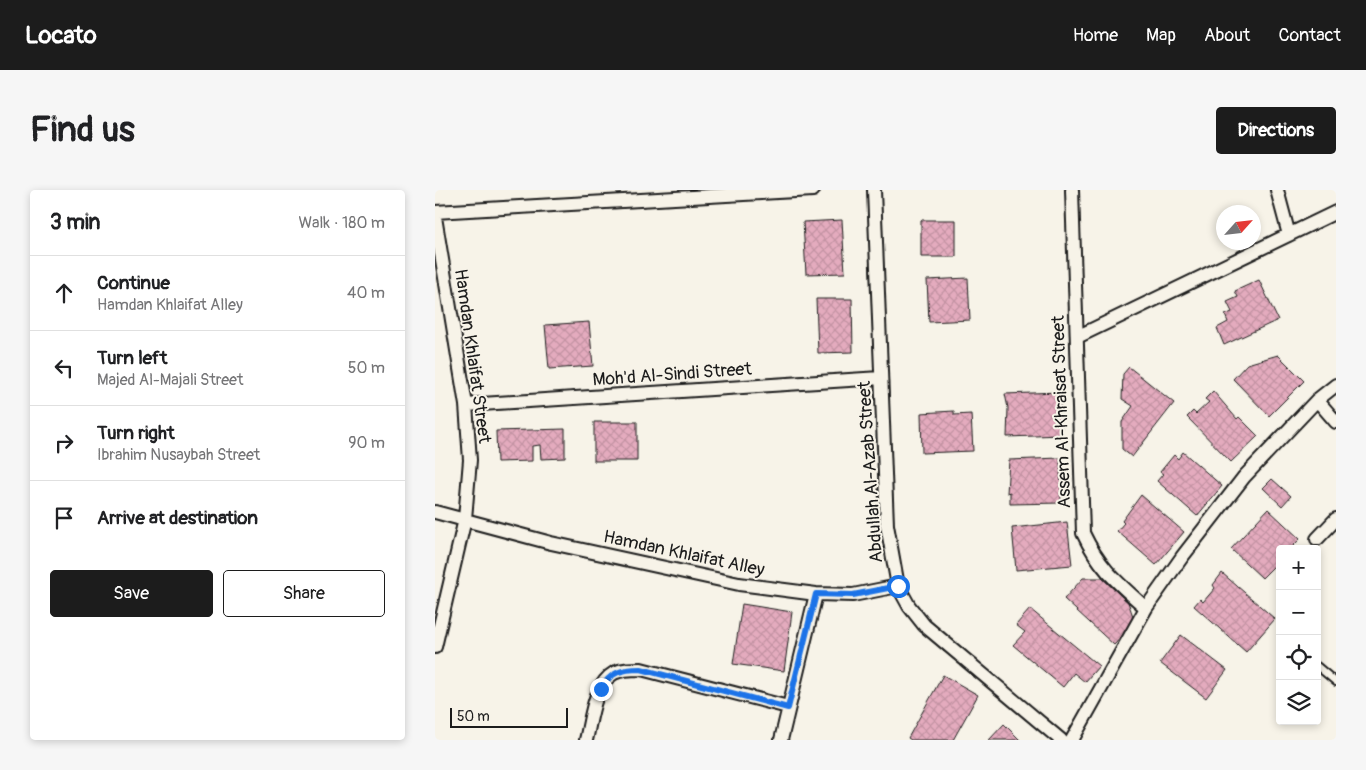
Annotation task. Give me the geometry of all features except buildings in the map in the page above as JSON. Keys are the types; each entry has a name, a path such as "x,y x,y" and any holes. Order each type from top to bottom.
{"street":[{"path":"435,212 813,190"},
{"name":"Abdullah Al-Azab Street","path":"874,190 887,525 898,586 909,606 924,625 1061,740"},
{"name":"Assem Al-Khraisat Street","path":"1071,190 1083,533 1094,557 1107,573 1146,608"},
{"path":"1277,190 1289,235"},
{"path":"1077,337 1336,212"},
{"name":"Hamdan Khlaifat Street","path":"435,217 466,405 470,460 465,519 435,647"},
{"name":"Moh'd Al-Sindi Street","path":"466,405 880,378"},
{"path":"1072,740 1146,608 1182,557 1245,477 1317,400 1336,385"},
{"path":"1317,400 1336,422"},
{"name":"Hamdan Khlaifat Alley","path":"435,512 551,543 739,584 816,594 853,595 898,586"},
{"path":"1317,539 1336,519"},
{"path":"781,740 816,594"},
{"path":"586,740 593,710 607,678 615,672 627,669 641,669 788,708"}],"lane":[{"path":"1321,669 1336,682"}],"route":[{"path":"601,689 607,678 615,672 627,669 641,669 788,708 816,594 853,595 877,592 898,586"}]}
